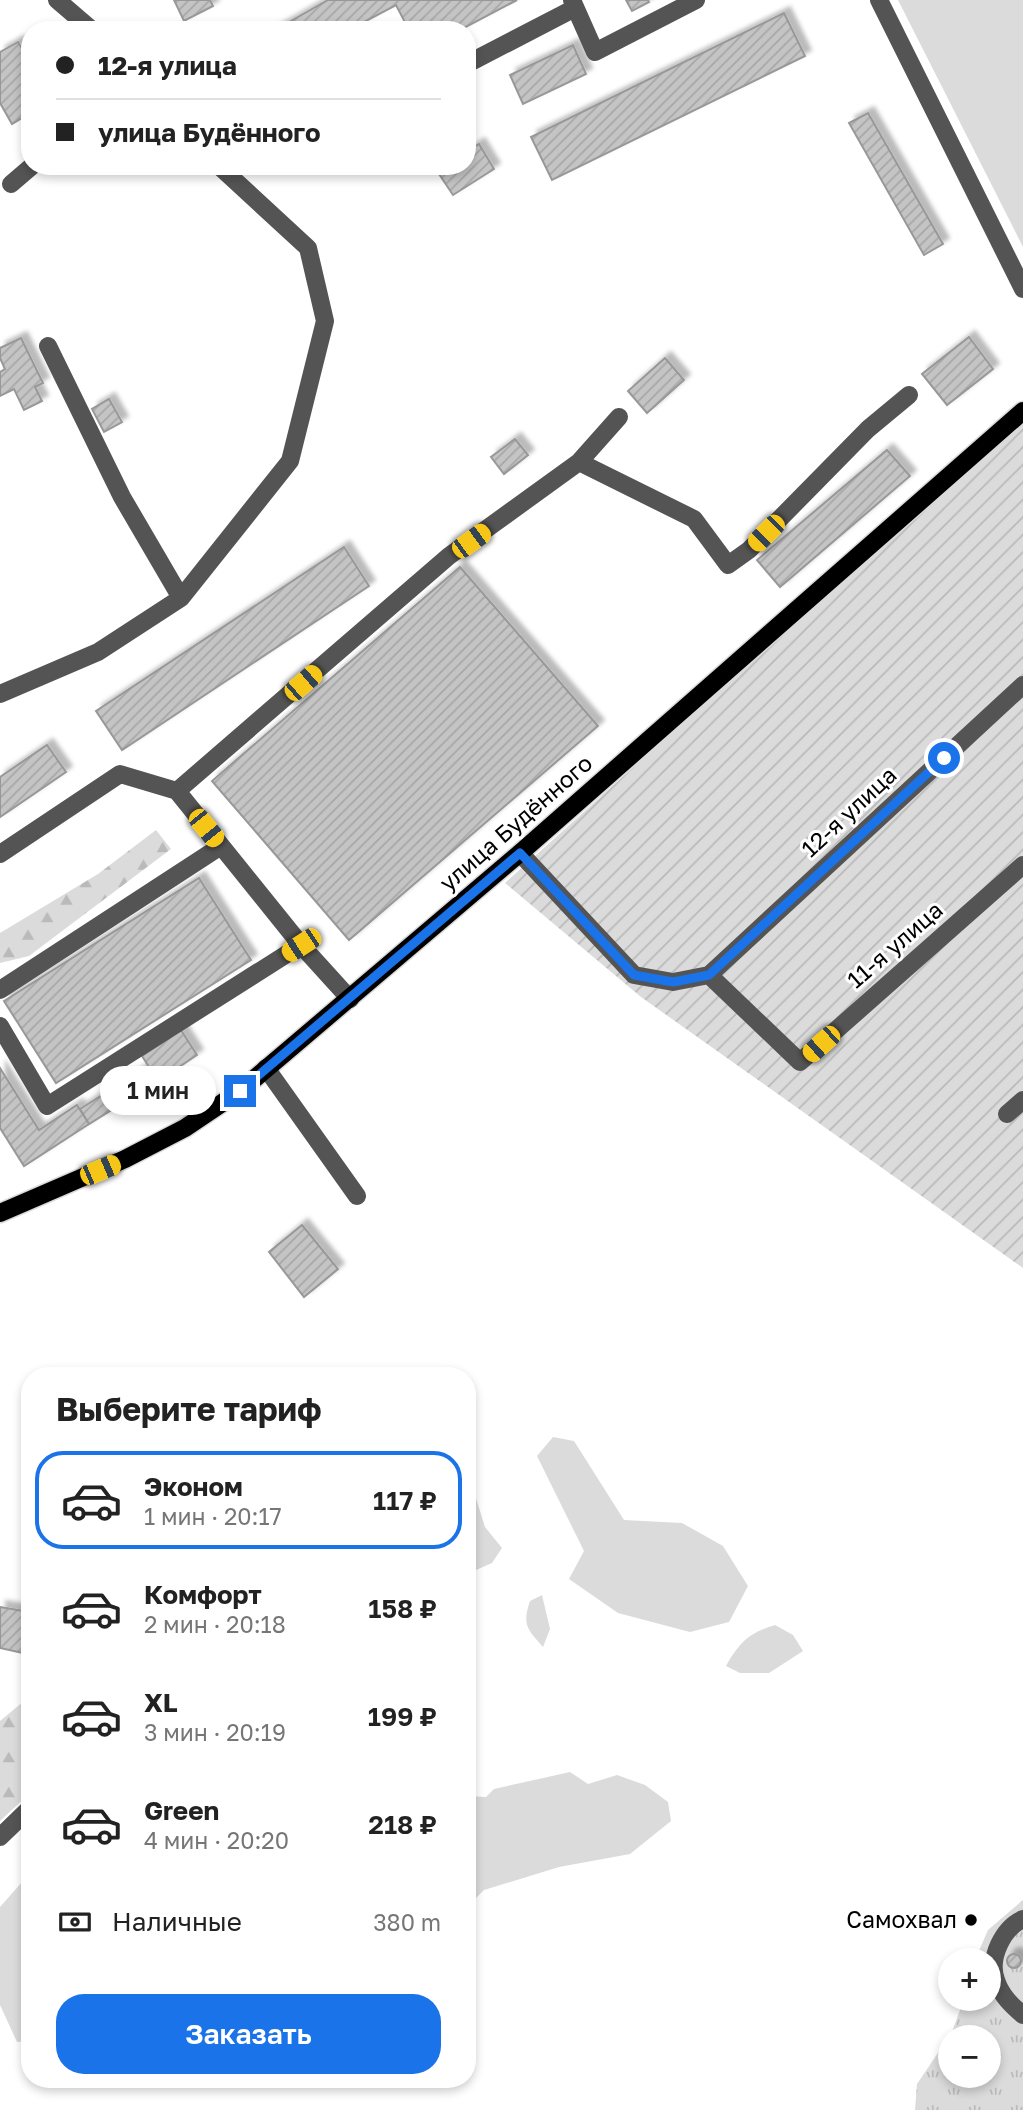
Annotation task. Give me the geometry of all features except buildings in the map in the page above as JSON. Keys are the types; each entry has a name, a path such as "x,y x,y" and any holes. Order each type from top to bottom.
{"main road":[{"name":"улица Будённого","path":"0,1213 125,1159 185,1128 240,1091 520,853 1023,411"}],"street":[{"path":"57,0 82,21"},
{"path":"476,59 574,4 595,52 696,0"},
{"path":"879,0 1023,289"},
{"path":"11,184 22,175"},
{"path":"0,694 98,652 181,598 290,461 325,321 308,248 229,175"},
{"path":"48,346 122,497 181,598"},
{"path":"579,462 694,519 728,565 749,550 868,429 909,395"},
{"path":"177,791 449,556 579,462 619,416"},
{"name":"12-я улица","path":"709,975 1023,685"},
{"path":"0,854 120,774 177,791 301,945 350,999"},
{"path":"0,990 221,846"},
{"path":"520,853 634,975 673,982 709,975"},
{"name":"11-я улица","path":"709,975 800,1062 1023,865"},
{"path":"0,1026 47,1106 301,945"},
{"path":"267,1069 357,1196"},
{"path":"1007,1114 1023,1100"},
{"path":"0,1837 21,1817"},
{"path":"1023,1919 1005,1933 994,1963 995,1979 1008,2003 1023,2015"}],"green space":[{"path":"898,0 1023,0 1023,247"},
{"path":"1023,416 1023,1268 641,997 505,883"},
{"path":"156,830 171,849 29,956 0,963 0,933 98,874"},
{"path":"553,1437 574,1441 624,1520 682,1523 723,1546 748,1586 729,1622 690,1632 618,1613 569,1579 584,1551 537,1456"},
{"path":"476,1498 485,1527 502,1548 492,1563 476,1570"},
{"path":"542,1595 550,1629 543,1647 530,1631 526,1621 530,1601"},
{"path":"775,1625 793,1635 803,1651 769,1673 740,1673 726,1666 746,1640 758,1631"},
{"path":"21,1704 21,1801 0,1821 0,1721"},
{"path":"570,1772 588,1784 617,1775 645,1785 668,1802 671,1821 630,1854 559,1867 484,1890 476,1898 476,1796 486,1797 494,1789"},
{"path":"21,1883 21,2042 17,2042 0,2005 0,1907"},
{"path":"1023,1900 1023,2110 915,2110 917,2084 938,2053 938,2088 1001,2088 1001,2025 955,2025 960,2011 1001,2011 1001,1948 980,1948 988,1930"}],"place":[{"name":"Самохвал","path":"971,1920"}],"route":[{"path":"240,1091 520,853 634,975 673,982 709,975 944,758"}]}
